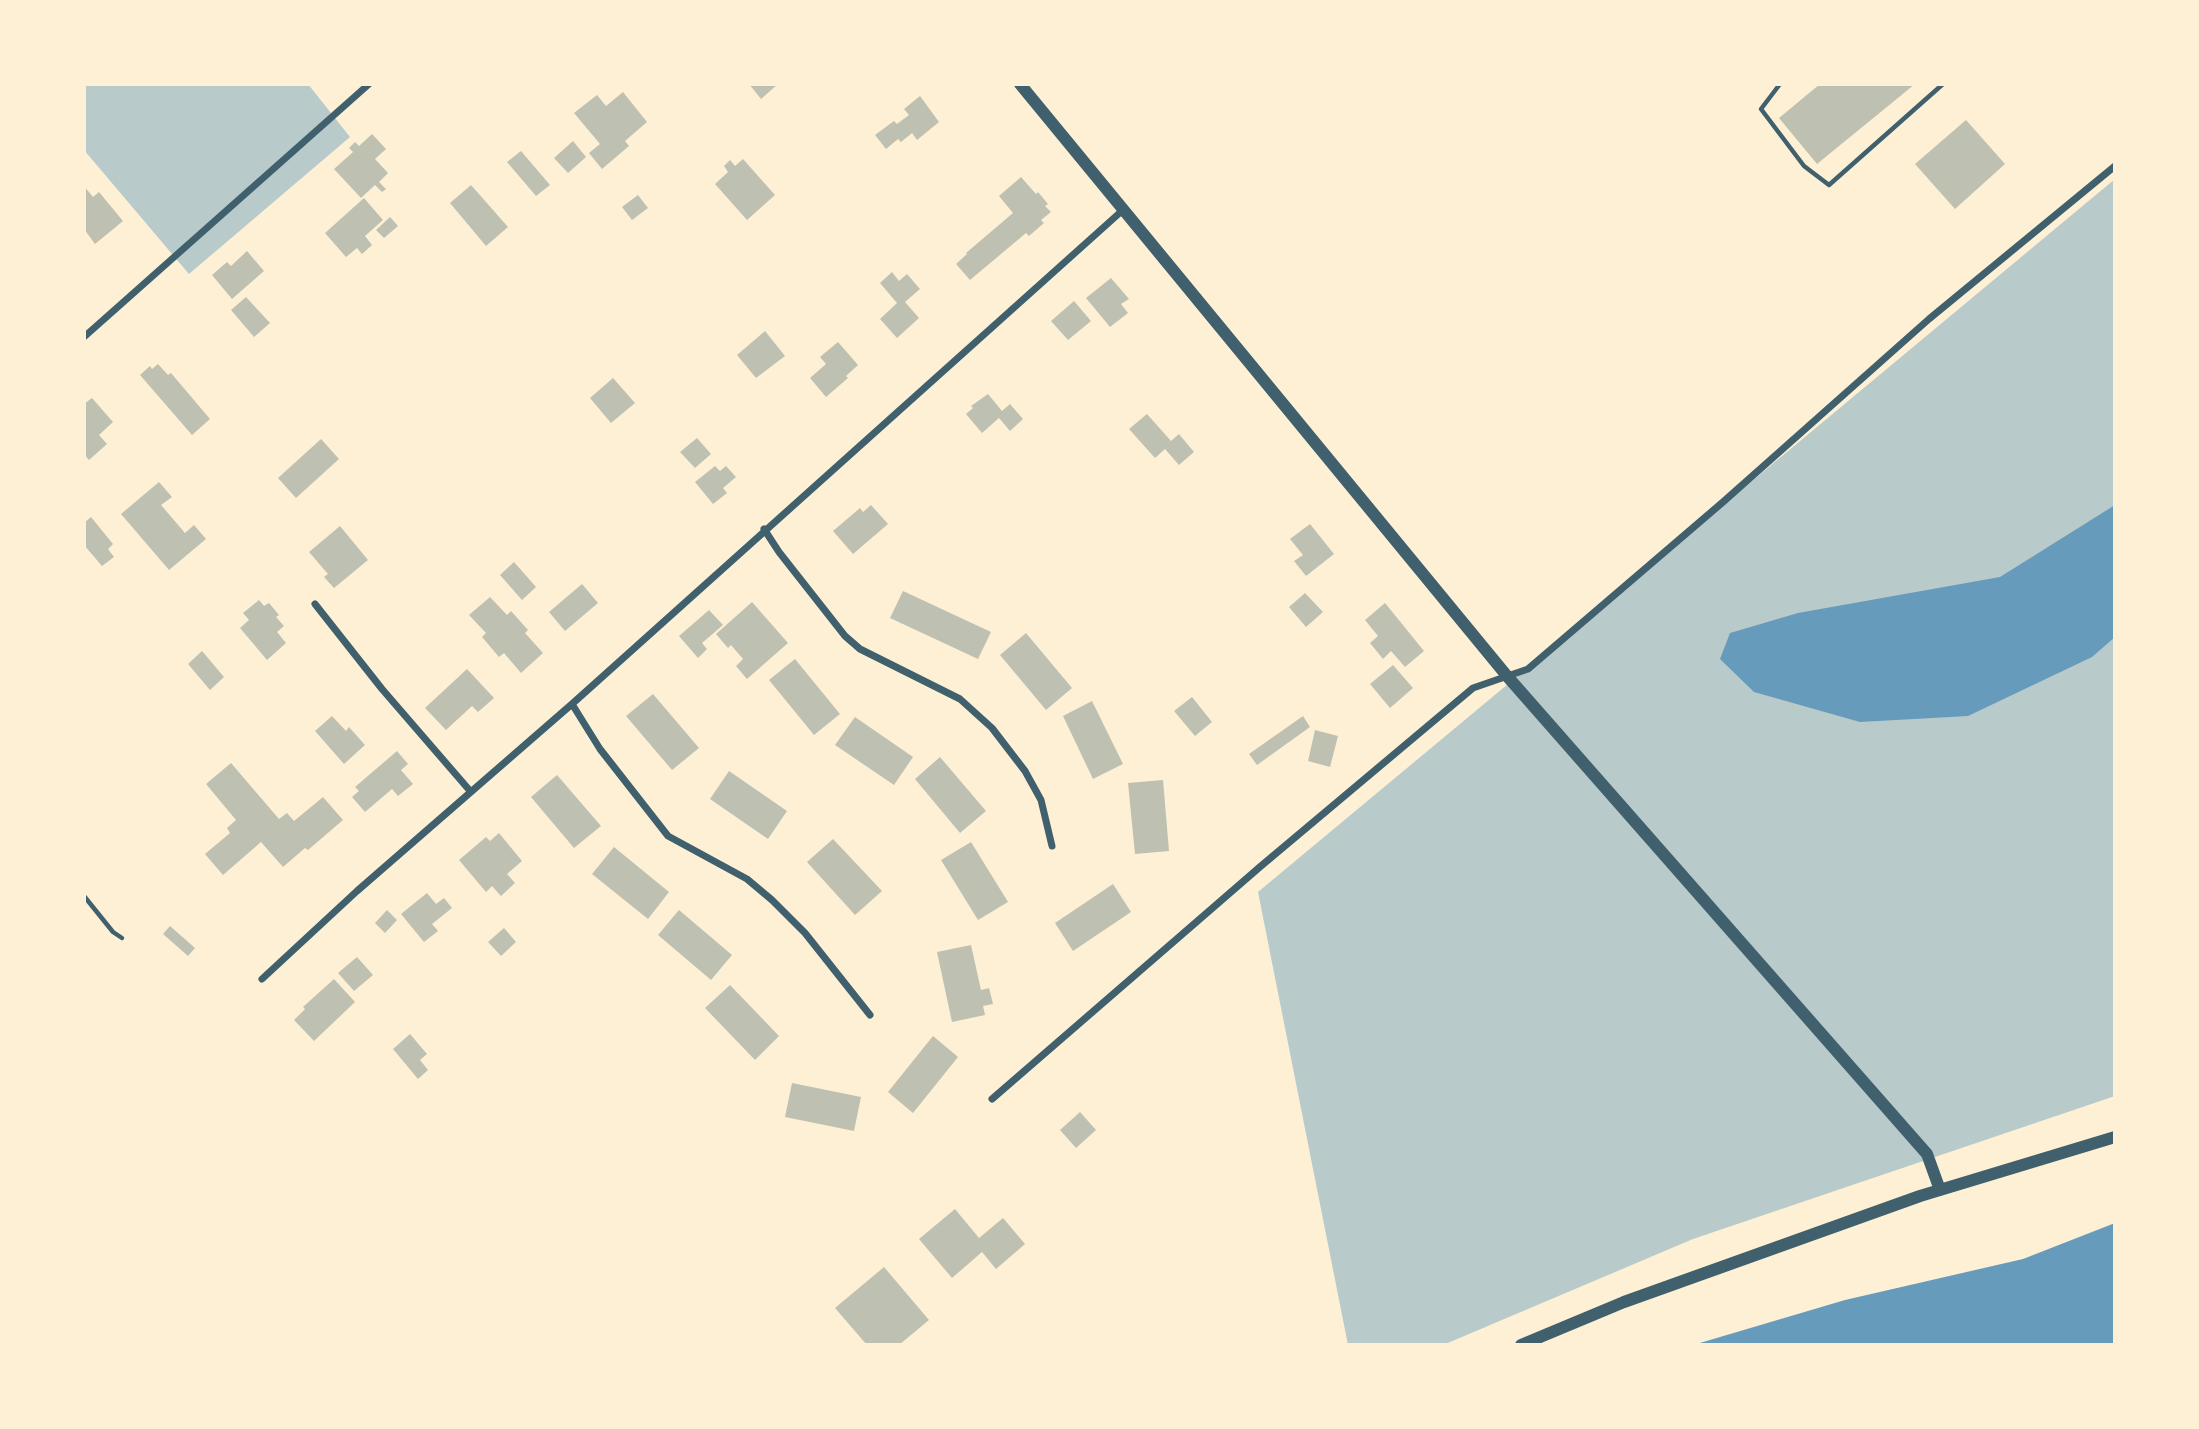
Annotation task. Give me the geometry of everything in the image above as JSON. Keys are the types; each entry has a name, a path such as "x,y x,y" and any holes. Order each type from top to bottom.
{"street":[{"path":"84,337 369,84"},
{"path":"1020,84 1389,536 1507,676 1927,1154 1940,1190"},
{"path":"992,1099 1261,866 1473,688 1528,669 1723,502 1929,319 2115,166"},
{"path":"262,979 357,891 572,704 764,529 1124,209"},
{"path":"764,529 845,636 860,649 960,699 992,728 1025,771 1041,800 1052,846"},
{"path":"315,604 382,689 471,792"},
{"path":"572,704 600,749 668,836 747,879 772,900 806,933 870,1015"},
{"path":"1521,1345 1624,1302 1940,1190 2115,1136"}],"lane":[{"path":"1780,84 1761,109 1804,166 1829,185 1943,84"},
{"path":"84,896 113,932 122,938"}],"shaded area":[{"path":"84,84 308,84 350,137 189,274 84,150"},
{"path":"2115,179 2115,1096 1693,1239 1443,1345 1348,1345 1258,892"}],"water":[{"path":"2115,505 2115,637 2092,657 1968,716 1860,722 1754,692 1720,659 1730,633 1798,613 2000,577"},
{"path":"2115,1223 2115,1345 1693,1345 1845,1300 2023,1259"}],"building":[{"path":"749,84 778,84 761,99"},
{"path":"1820,84 1915,84 1817,164 1779,118"},
{"path":"623,92 647,122 625,141 629,146 602,169 589,153 600,144 574,113 597,95 606,106"},
{"path":"920,96 939,122 917,140 912,133 901,142 898,139 886,149 875,135 894,121 897,124 909,115 904,109"},
{"path":"1966,120 2005,164 1955,209 1915,164"},
{"path":"372,134 386,149 375,159 388,173 379,182 386,189 382,192 375,185 361,198 334,169 353,152 349,148 355,142 359,146"},
{"path":"573,141 586,157 568,173 554,158"},
{"path":"521,151 550,185 536,196 507,162"},
{"path":"743,159 775,195 747,220 715,184 728,172 724,166 730,160 735,166"},
{"path":"1021,177 1036,194 1038,192 1051,212 1041,220 1044,223 1029,236 1026,233 970,280 956,264 1013,213 999,196"},
{"path":"471,185 508,227 486,246 450,203"},
{"path":"84,186 93,197 99,192 123,221 95,244 84,229"},
{"path":"638,195 648,208 632,220 622,207"},
{"path":"364,198 383,220 365,236 372,245 362,254 357,248 346,257 325,233"},
{"path":"390,217 398,226 384,238 376,230"},
{"path":"247,251 264,271 232,299 212,275 227,262 231,266"},
{"path":"892,272 899,281 907,274 920,289 905,302 919,318 897,338 880,319 897,303 880,283"},
{"path":"1111,278 1129,299 1121,304 1128,313 1110,327 1086,298"},
{"path":"246,297 270,323 254,337 231,310"},
{"path":"1074,301 1091,321 1068,340 1051,321"},
{"path":"765,331 785,356 756,378 737,355"},
{"path":"838,342 858,365 846,376 848,378 826,397 810,378 826,364 820,357"},
{"path":"158,364 168,375 171,373 210,419 192,435 140,375 150,366 152,369"},
{"path":"613,378 635,403 611,423 590,398"},
{"path":"988,394 1002,411 1010,404 1023,419 1010,431 999,418 982,433 966,414 973,408 971,406"},
{"path":"92,398 113,422 99,435 107,444 89,460 84,454 84,404"},
{"path":"1147,414 1171,441 1179,434 1194,452 1179,465 1165,449 1155,458 1129,429"},
{"path":"697,438 711,454 695,468 680,452"},
{"path":"321,439 339,459 296,498 278,478"},
{"path":"715,466 720,471 726,466 736,477 723,488 727,493 713,504 695,482"},
{"path":"159,482 172,497 161,505 185,533 194,525 206,539 169,570 121,514"},
{"path":"871,505 888,524 853,554 833,531 860,508 863,512"},
{"path":"91,517 113,544 108,549 114,557 102,566 84,545 84,523"},
{"path":"1310,524 1334,554 1306,576 1294,561 1303,555 1290,539"},
{"path":"340,526 368,560 334,588 324,577 328,574 309,552"},
{"path":"514,562 536,587 522,600 500,575"},
{"path":"582,584 598,603 565,631 549,612"},
{"path":"903,591 991,632 978,659 890,618"},
{"path":"1305,593 1323,612 1306,627 1289,607"},
{"path":"490,597 507,615 511,611 528,630 525,633 543,653 521,673 504,653 499,657 482,637 486,633 469,615"},
{"path":"259,600 264,606 269,603 284,626 277,632 286,643 267,660 240,628 249,620 243,613"},
{"path":"752,602 788,643 747,679 736,666 743,659 731,645 728,648 716,634"},
{"path":"1385,603 1424,651 1405,667 1391,651 1383,659 1370,643 1378,636 1365,620"},
{"path":"709,610 723,625 702,643 707,649 698,658 679,636"},
{"path":"1026,633 1072,688 1046,710 1000,655"},
{"path":"202,651 224,677 210,690 188,664"},
{"path":"795,659 840,714 814,735 769,680"},
{"path":"1393,665 1413,688 1390,708 1370,684"},
{"path":"467,669 494,698 478,712 472,706 446,730 425,708"},
{"path":"653,694 699,748 672,770 626,716"},
{"path":"1192,697 1212,722 1195,736 1174,711"},
{"path":"1092,701 1123,764 1093,779 1063,716"},
{"path":"332,716 346,731 349,727 365,745 344,764 315,731"},
{"path":"1303,716 1310,727 1257,765 1249,754"},
{"path":"855,717 913,757 894,785 835,745"},
{"path":"1315,730 1338,736 1330,767 1308,761"},
{"path":"397,751 408,764 401,770 413,784 398,796 392,789 365,812 352,797 359,791 355,787"},
{"path":"940,757 986,811 960,833 915,779"},
{"path":"231,763 279,819 287,813 294,821 323,797 343,820 283,867 261,842 223,875 205,854 230,833 227,828 236,820 206,784"},
{"path":"729,771 787,811 768,839 710,799"},
{"path":"557,775 601,826 574,848 531,797"},
{"path":"1163,780 1169,851 1135,854 1128,783"},
{"path":"499,833 522,861 507,874 515,883 501,896 492,886 486,892 459,860 486,837 490,841"},
{"path":"833,839 882,891 855,915 807,862"},
{"path":"971,842 1008,902 978,920 941,860"},
{"path":"614,847 669,892 648,919 592,874"},
{"path":"1113,884 1131,912 1073,951 1055,923"},
{"path":"427,893 436,904 444,898 452,908 432,924 438,931 424,942 401,914"},
{"path":"387,910 397,920 385,933 375,923"},
{"path":"679,910 732,955 711,980 658,935"},
{"path":"170,926 195,948 188,956 163,934"},
{"path":"504,928 516,942 501,956 488,942"},
{"path":"971,945 981,990 989,988 993,1004 983,1006 985,1015 952,1022 937,952"},
{"path":"357,957 373,975 354,991 338,973"},
{"path":"334,979 355,1002 314,1041 294,1020 305,1009 303,1007"},
{"path":"730,985 779,1036 755,1060 705,1008"},
{"path":"410,1034 427,1054 420,1060 428,1070 418,1079 393,1049"},
{"path":"933,1036 958,1057 913,1113 888,1092"},
{"path":"792,1083 861,1097 854,1131 785,1117"},
{"path":"1080,1112 1096,1130 1076,1148 1060,1130"},
{"path":"955,1209 979,1238 1003,1218 1025,1244 996,1269 982,1252 952,1278 919,1239"},
{"path":"884,1267 929,1320 899,1345 867,1345 835,1308"}]}
